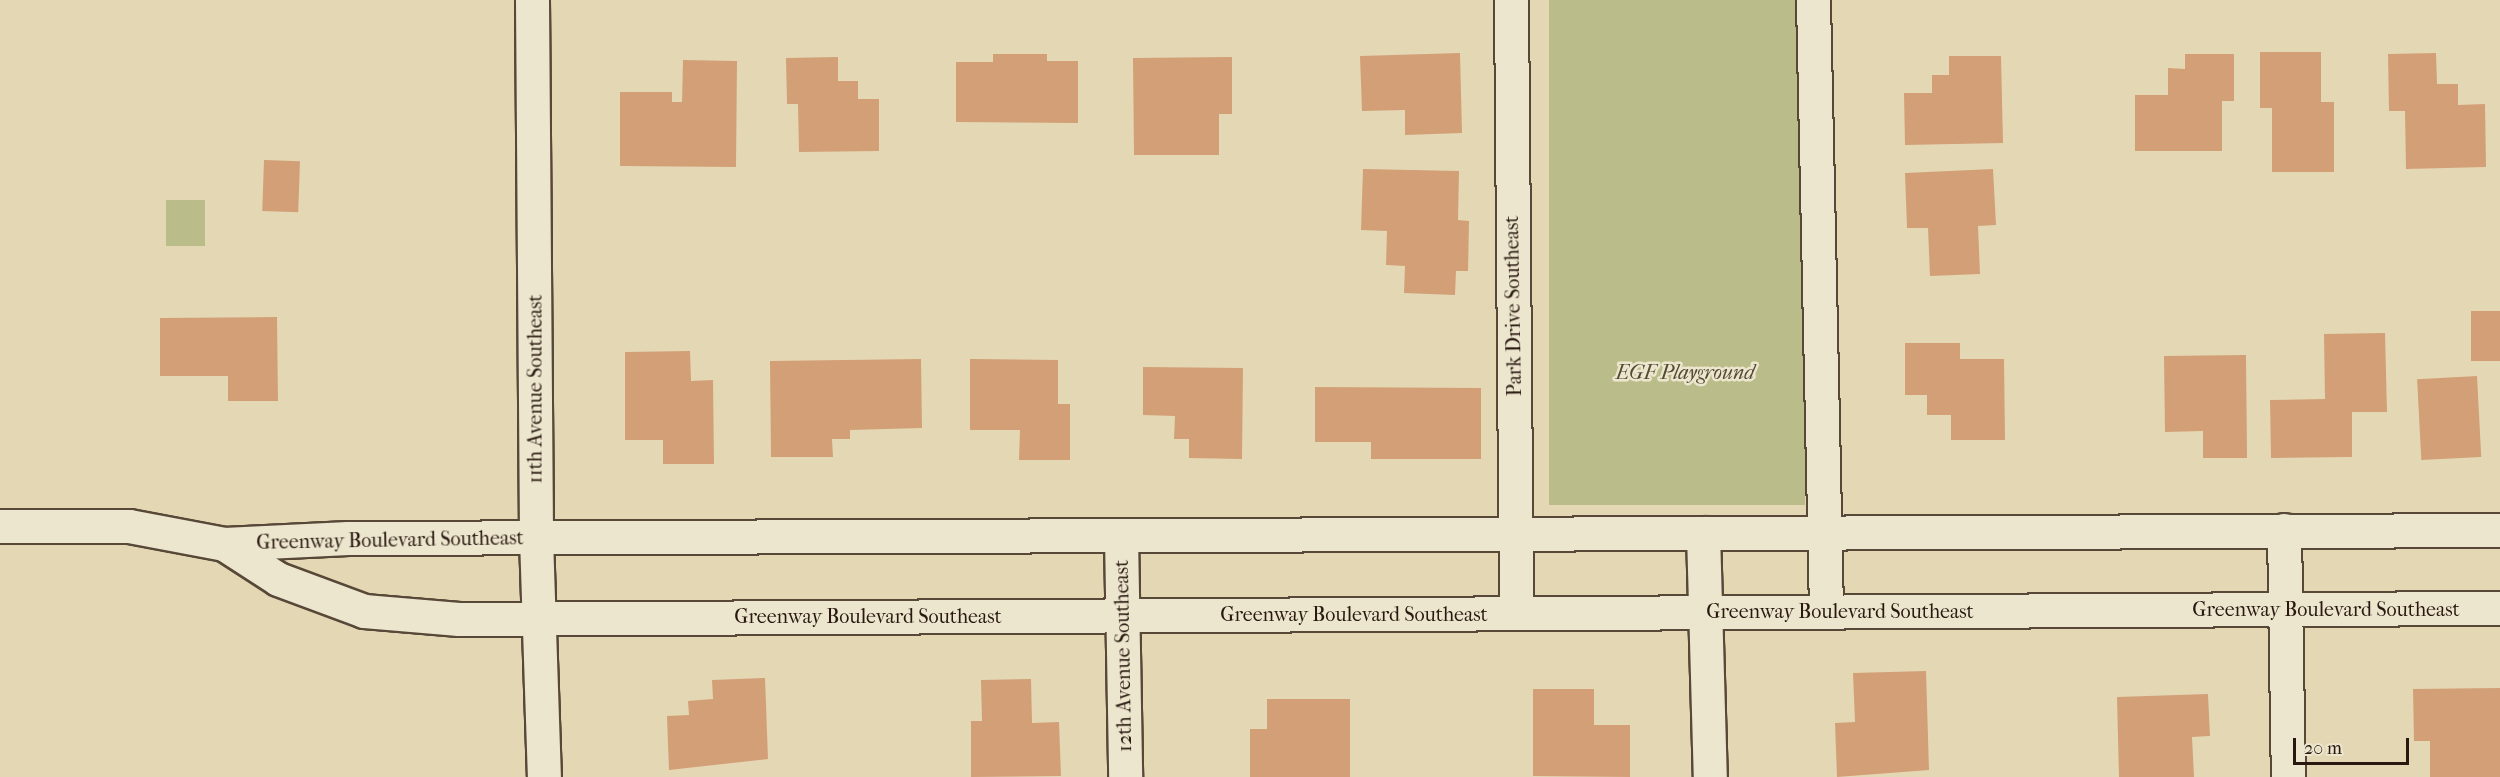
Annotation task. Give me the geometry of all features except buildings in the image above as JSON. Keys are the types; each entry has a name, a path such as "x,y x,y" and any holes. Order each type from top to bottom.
{"street":[{"name":"11th Avenue Southeast","path":"532,0 536,538 544,777"},
{"name":"Park Drive Southeast","path":"1510,0 1516,613"},
{"path":"1813,0 1826,611"},
{"name":"Greenway Boulevard Southeast","path":"0,526 129,526 224,544 536,538 2500,530"},
{"path":"2284,530 2288,777"},
{"path":"1704,533 1710,777"},
{"name":"12th Avenue Southeast","path":"1120,536 1125,777"},
{"name":"Greenway Boulevard Southeast","path":"224,544 278,579 364,611 459,619 2500,608"}],"green space":[{"name":"EGF Playground","path":"1549,0 1805,0 1805,505 1549,505"},
{"path":"166,200 205,200 205,246 166,246"}]}
